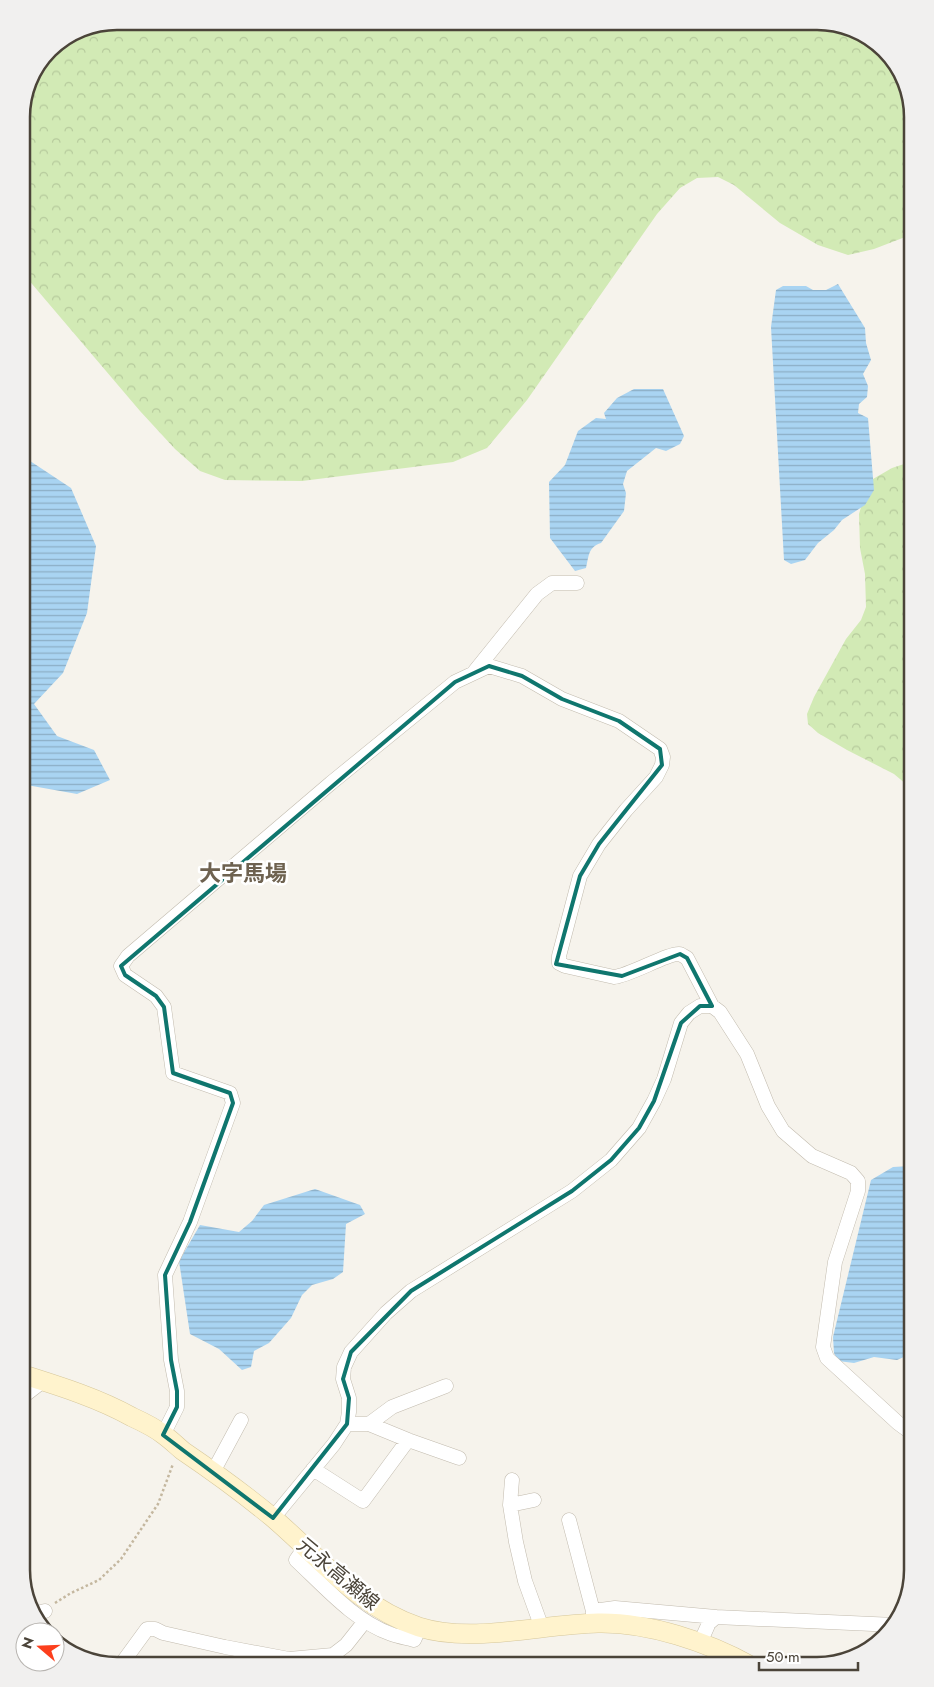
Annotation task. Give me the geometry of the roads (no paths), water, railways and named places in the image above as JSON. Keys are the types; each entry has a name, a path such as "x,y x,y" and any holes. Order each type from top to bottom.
{"main road":[{"name":"元永高瀬線","path":"30,1377 90,1398 131,1416 164,1435 273,1518 339,1580 371,1605 395,1618 420,1628 455,1634 542,1628 593,1617 660,1631 700,1643 735,1657"}],"street":[{"path":"473,673 537,594 552,583 577,583"},
{"path":"164,1435 177,1407 177,1391 170,1360 165,1275 190,1222 233,1103 230,1094 173,1073 164,1007 156,996 125,975 121,966 128,956 339,777 455,682 489,666 522,676 562,699 619,721 660,749 663,757 662,765 656,777 599,844 580,876 558,956 559,963 565,966 622,976 673,955 680,954 687,958 712,1006 720,1012 747,1054 776,1122 783,1131 812,1156 851,1173 858,1181 858,1191 835,1262 822,1347 827,1358 904,1427"},
{"path":"273,1518 347,1424 349,1398 343,1378 344,1366 351,1352 386,1313 411,1292 572,1192 611,1160 638,1128 654,1101 664,1079 681,1023 689,1013 700,1006 712,1006"},
{"path":"30,1391 42,1381"},
{"path":"369,1424 392,1407 446,1386"},
{"path":"213,1472 241,1420"},
{"path":"347,1424 369,1424 459,1458"},
{"path":"313,1469 363,1501 408,1440"},
{"path":"512,1480 510,1505 516,1542 525,1581 542,1628"},
{"path":"510,1505 534,1500"},
{"path":"569,1520 593,1617 615,1608 716,1616 884,1624"},
{"path":"305,1547 296,1560 341,1602 365,1621 391,1634 414,1640 420,1628"},
{"path":"700,1643 710,1623 716,1616"},
{"path":"322,1657 333,1655 346,1644 365,1621"},
{"path":"127,1657 147,1629 155,1629 163,1633 271,1657"}],"water":[{"path":"838,284 865,328 866,343 871,360 863,374 868,386 867,397 859,404 858,413 868,418 874,490 865,505 842,520 834,530 818,543 805,560 791,564 784,560 771,327 776,290 783,286 806,286 813,290 826,290"},
{"path":"634,389 663,389 684,436 680,444 666,451 656,448 627,471 623,484 626,493 624,511 601,543 591,550 586,568 575,571 550,538 549,482 565,465 578,431 596,418 606,419 604,413 617,398"},
{"path":"30,461 71,488 96,546 87,613 63,673 34,704 57,736 94,750 110,780 77,794 30,786"},
{"path":"904,1166 904,1357 897,1360 874,1357 854,1363 838,1361 834,1353 833,1337 871,1180 893,1167"},
{"path":"315,1189 360,1205 365,1214 346,1224 343,1272 333,1279 312,1285 302,1295 291,1318 269,1343 254,1351 251,1367 242,1370 219,1349 190,1334 179,1261 200,1225 239,1232 252,1221 264,1205"}],"district":[{"name":"大字馬場","path":"243,873"}]}
